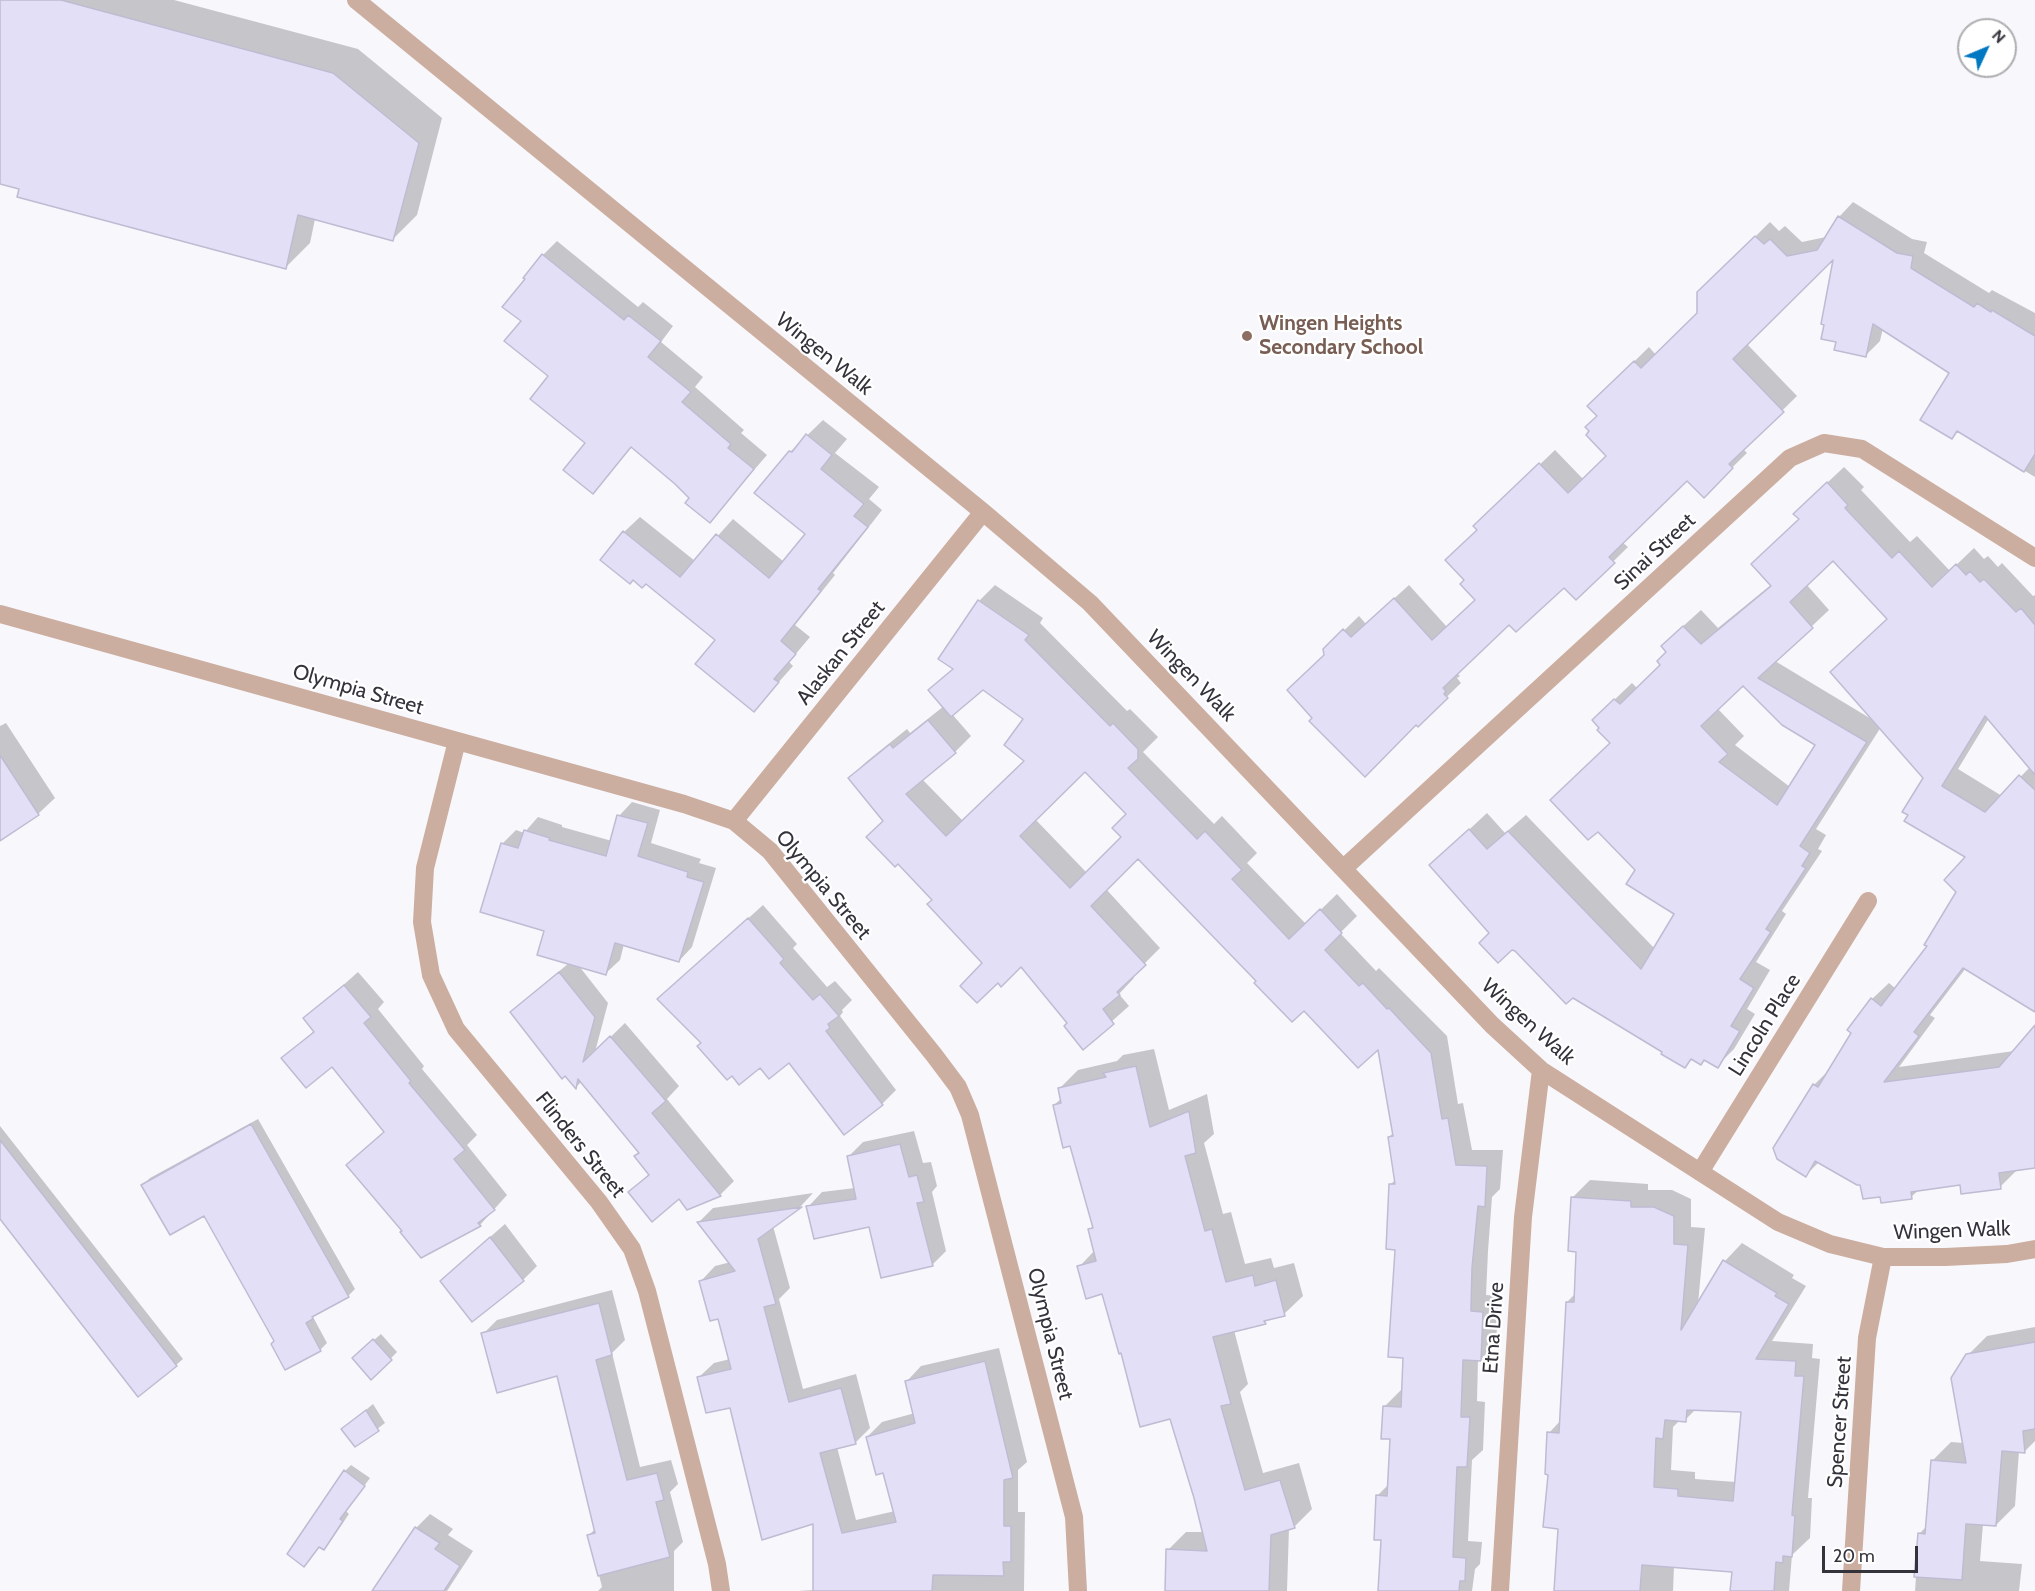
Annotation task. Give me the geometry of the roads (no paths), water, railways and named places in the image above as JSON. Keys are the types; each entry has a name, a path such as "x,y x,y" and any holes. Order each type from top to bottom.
{"street":[{"name":"Wingen Walk","path":"356,0 983,512 1090,603 1492,1025 1541,1070 1778,1222 1830,1244 1883,1257 2007,1254 2035,1249"},
{"name":"Sinai Street","path":"1344,868 1790,458 1824,443 1862,449 2035,558"},
{"name":"Alaskan Street","path":"734,822 983,512"},
{"name":"Olympia Street","path":"0,614 684,804 734,822 770,851 934,1055 958,1088 970,1115 1074,1517 1078,1591"},
{"name":"Flinders Street","path":"457,741 425,868 422,922 431,975 456,1029 598,1202 632,1249 650,1302 717,1564 721,1591"},
{"name":"Lincoln Place","path":"1700,1172 1868,901"},
{"name":"Etna Drive","path":"1500,1591 1523,1217 1541,1070"},
{"name":"Spencer Street","path":"1851,1591 1868,1338 1883,1257"}],"place":[{"name":"Wingen Heights Secondary School","path":"1247,336"}]}
